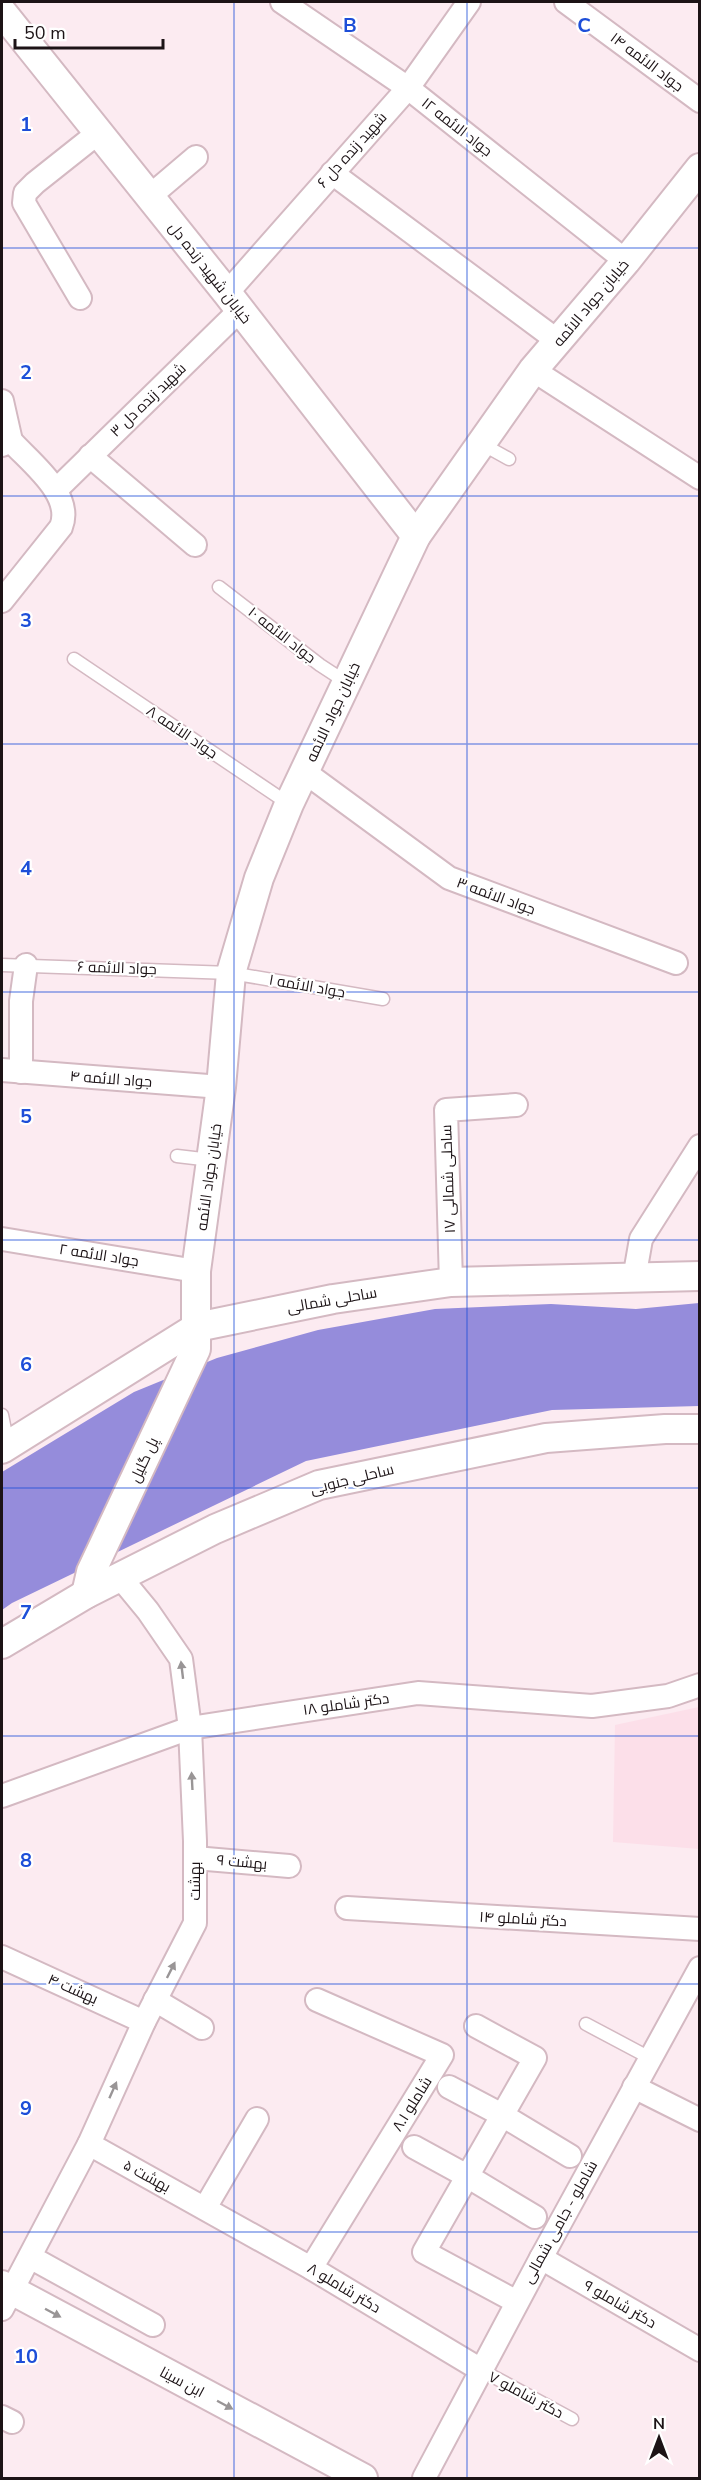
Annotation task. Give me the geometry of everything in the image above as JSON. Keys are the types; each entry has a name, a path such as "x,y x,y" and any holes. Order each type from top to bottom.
{"street":[{"name":"جواد الائمه ۱۲","path":"282,2 408,88 626,261"},
{"name":"شهید زنده دل ۶","path":"234,301 332,173 408,88 470,2"},
{"name":"جواد الائمه ۱۴","path":"566,2 699,101"},
{"name":"خیابان شهید زنده دل","path":"2,12 234,301 416,536"},
{"path":"80,298 24,203 25,193 34,183 98,133"},
{"path":"150,196 196,157"},
{"name":"خیابان جواد الائمه","path":"196,1338 196,1271 222,1087 231,973 258,878 346,682 416,536 533,370 626,261 699,168"},
{"path":"332,173 558,341"},
{"name":"شهید زنده دل ۳","path":"56,490 234,301"},
{"path":"533,370 699,478"},
{"path":"2,401 6,443 56,490 64,518 61,528 2,601"},
{"path":"90,456 195,545"},
{"name":"جواد الائمه ۳","path":"306,773 449,878 676,963"},
{"path":"11,1071 26,965"},
{"name":"جواد الائمه ۴","path":"11,1071 222,1087"},
{"name":"ساحلی شمالی ۱۷","path":"451,1282 446,1110 516,1105"},
{"path":"634,1279 641,1239 699,1146"},
{"name":"جواد الائمه ۲","path":"2,1239 196,1271"},
{"name":"ساحلی شمالی","path":"5,1447 196,1338 333,1299 451,1282 699,1276"},
{"name":"پل گلیل","path":"88,1583 196,1338"},
{"name":"ساحلی جنوبی","path":"2,1644 88,1583 120,1577 215,1529 319,1485 546,1438 665,1429 699,1430"},
{"name":"بهشت","path":"89,2144 144,2022 195,1923 190,1728 181,1659 148,1611 120,1577"},
{"name":"دکتر شاملو ۱۸","path":"2,1796 190,1728 418,1694 592,1706 668,1696 699,1685"},
{"name":"بهشت ۹","path":"195,1858 289,1866"},
{"name":"دکتر شاملو ۱۴","path":"347,1908 699,1929"},
{"name":"بهشت ۴","path":"2,1957 144,2022"},
{"name":"شاملو - جامی شمالی","path":"424,2478 634,2087 696,1982"},
{"path":"155,2000 202,2028"},
{"name":"شاملو ۸.۱","path":"311,2268 442,2055 316,2000"},
{"path":"476,2026 535,2058 424,2252 517,2302"},
{"path":"449,2087 502,2115 570,2156"},
{"path":"634,2087 699,2120"},
{"path":"206,2208 257,2119"},
{"path":"5,2295 30,2257 89,2144"},
{"name":"بهشت ۵","path":"89,2144 206,2208"},
{"path":"414,2147 536,2217"},
{"name":"دکتر شاملو ۸","path":"206,2208 481,2370"},
{"path":"30,2257 153,2325"},
{"name":"دکتر شاملو ۹","path":"541,2258 699,2350"},
{"name":"ابن سینا","path":"5,2295 363,2478"}],"lane":[{"path":"482,444 509,459"},
{"name":"جواد الائمه ۱۰","path":"219,587 320,665 346,682"},
{"name":"جواد الائمه ۸","path":"74,659 290,804"},
{"name":"جواد الائمه ۶","path":"2,965 231,973"},
{"name":"جواد الائمه ۱","path":"231,973 384,999"},
{"path":"177,1156 212,1160"},
{"path":"2,1415 5,1447"},
{"path":"586,2024 651,2058"},
{"name":"دکتر شاملو ۷","path":"481,2370 572,2419"}],"shaded area":[{"path":"699,1303 699,1406 552,1410 306,1461 12,1603 2,1610 2,1472 134,1392 217,1358 318,1330 435,1309 551,1304 636,1309"},
{"path":"699,1707 699,1849 613,1842 615,1725"}]}
